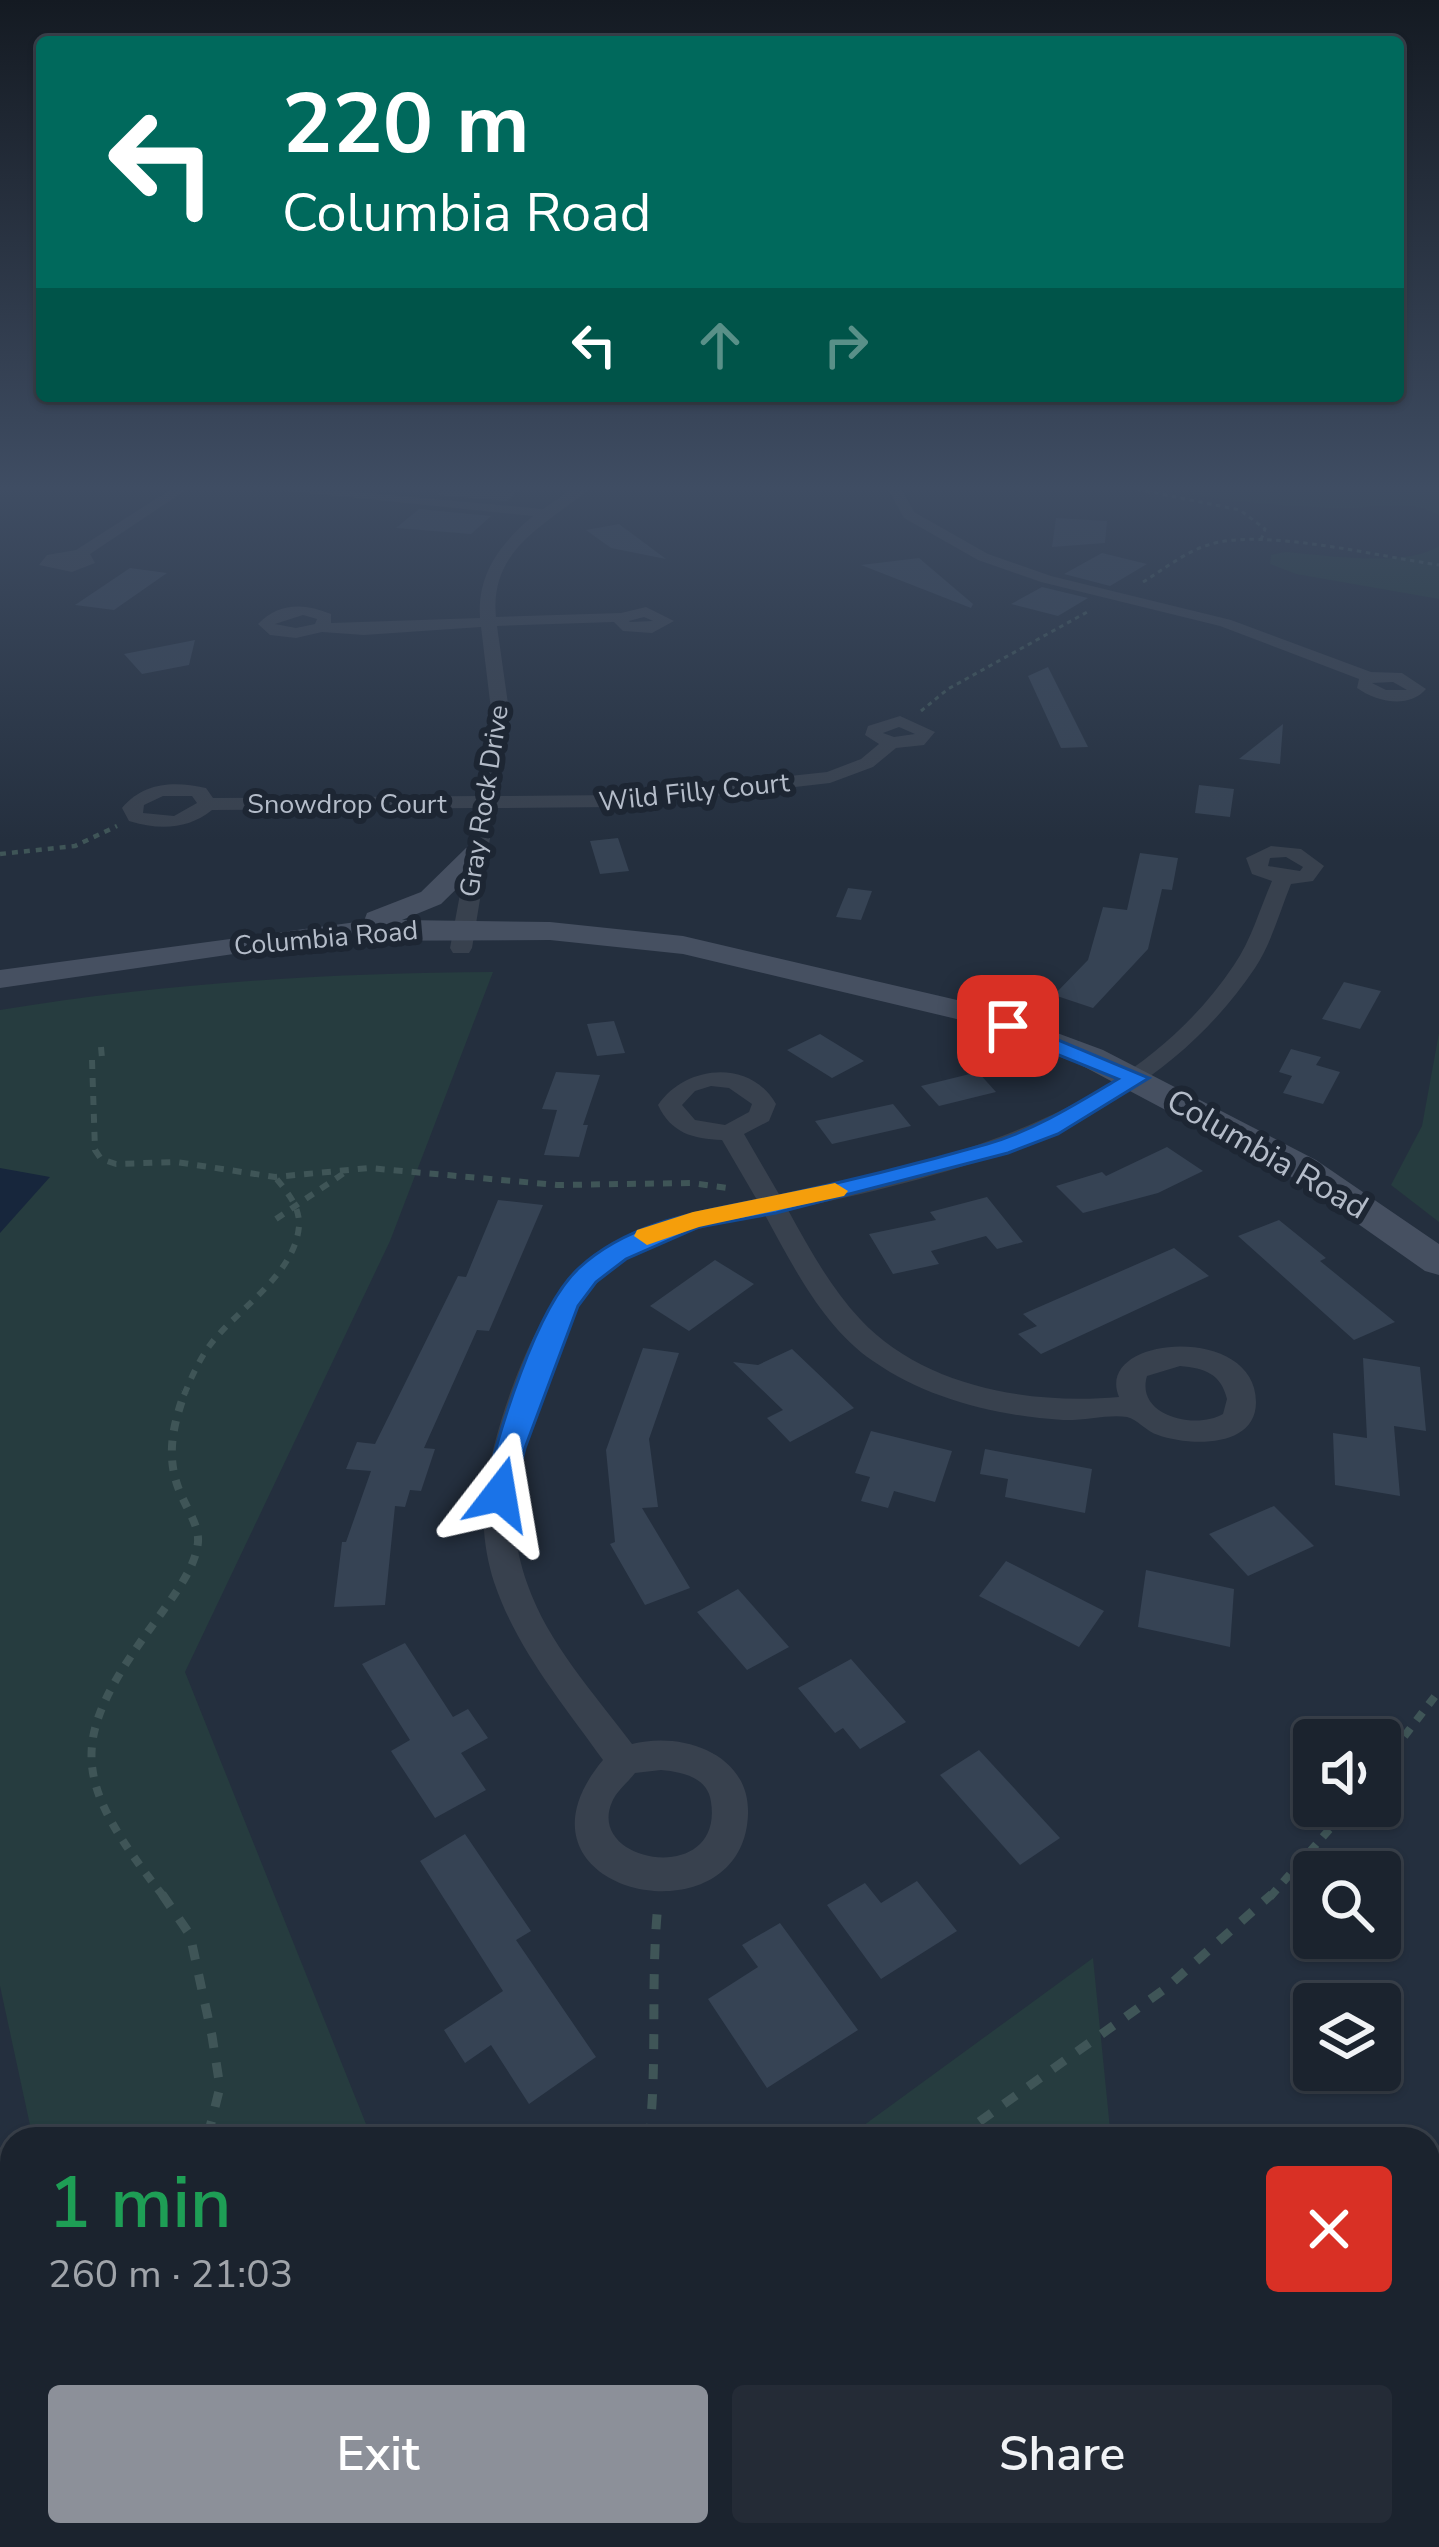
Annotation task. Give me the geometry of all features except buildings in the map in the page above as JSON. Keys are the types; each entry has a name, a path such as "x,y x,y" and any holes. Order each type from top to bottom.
{"street":[{"name":"Gray Rock Drive","path":"462,938 487,805 502,687 486,603"},
{"path":"1143,603 1225,623 1369,677"},
{"path":"322,627 364,630 621,618"},
{"name":"Wild Filly Court","path":"487,805 590,803 801,782 867,764 891,743"},
{"name":"Snowdrop Court","path":"207,804 199,792 169,789 131,808 136,817 172,822 199,813 207,804 487,805"},
{"path":"323,932 418,905 444,888 476,854"},
{"path":"624,1761 545,1649 514,1592 502,1541 500,1494 510,1448 565,1303 587,1276 650,1234 1008,1145 1050,1129 1137,1078 1198,1028 1232,989 1271,922 1283,878"},
{"name":"Columbia Road","path":"0,979 323,932 462,938 814,974 976,1015 1137,1078 1303,1168 1439,1262"},
{"name":"Columbia Road","path":"196,952 462,938"},
{"path":"730,1132 830,1299 854,1330 884,1355 962,1390 1008,1401 1101,1411 1136,1406"},
{"path":"672,1752 705,1764 723,1782 732,1806 729,1832 715,1855 692,1871 665,1877 608,1859 591,1834 590,1805 601,1781 624,1761 647,1753 672,1752"}],"path":[{"path":"0,854 75,846 136,817"},
{"path":"101,1047 102,1058"},
{"path":"92,1060 95,1150 101,1159 116,1164 176,1162 275,1178 350,1169 401,1169 557,1185 691,1183 730,1188 776,1205"},
{"path":"276,1219 350,1169"},
{"path":"207,2127 220,2088 194,1941 163,1890 102,1811 91,1773 92,1733 105,1689 188,1568 199,1543 193,1517 179,1498 170,1459 176,1421 210,1344 262,1292 299,1236 293,1193 275,1178"},
{"path":"1401,1741 1439,1691"},
{"path":"973,2127 1127,2023 1232,1933 1334,1827"},
{"path":"650,2127 656,2076 652,1949 665,1877"}],"green space":[{"path":"493,972 390,1241 185,1672 367,2127 30,2127 0,1986 0,1010 246,981"},
{"path":"1439,1033 1439,1222 1391,1185 1422,1126"},
{"path":"1093,1958 1110,2127 861,2127"}],"water":[{"path":"0,1168 50,1177 0,1233"}],"slow traffic":[{"path":"647,1236 693,1220 835,1191"}],"route":[{"path":"500,1494 510,1448 565,1303 616,1252 693,1220 776,1205 1000,1148 1050,1129 1137,1078 1008,1026"}]}
